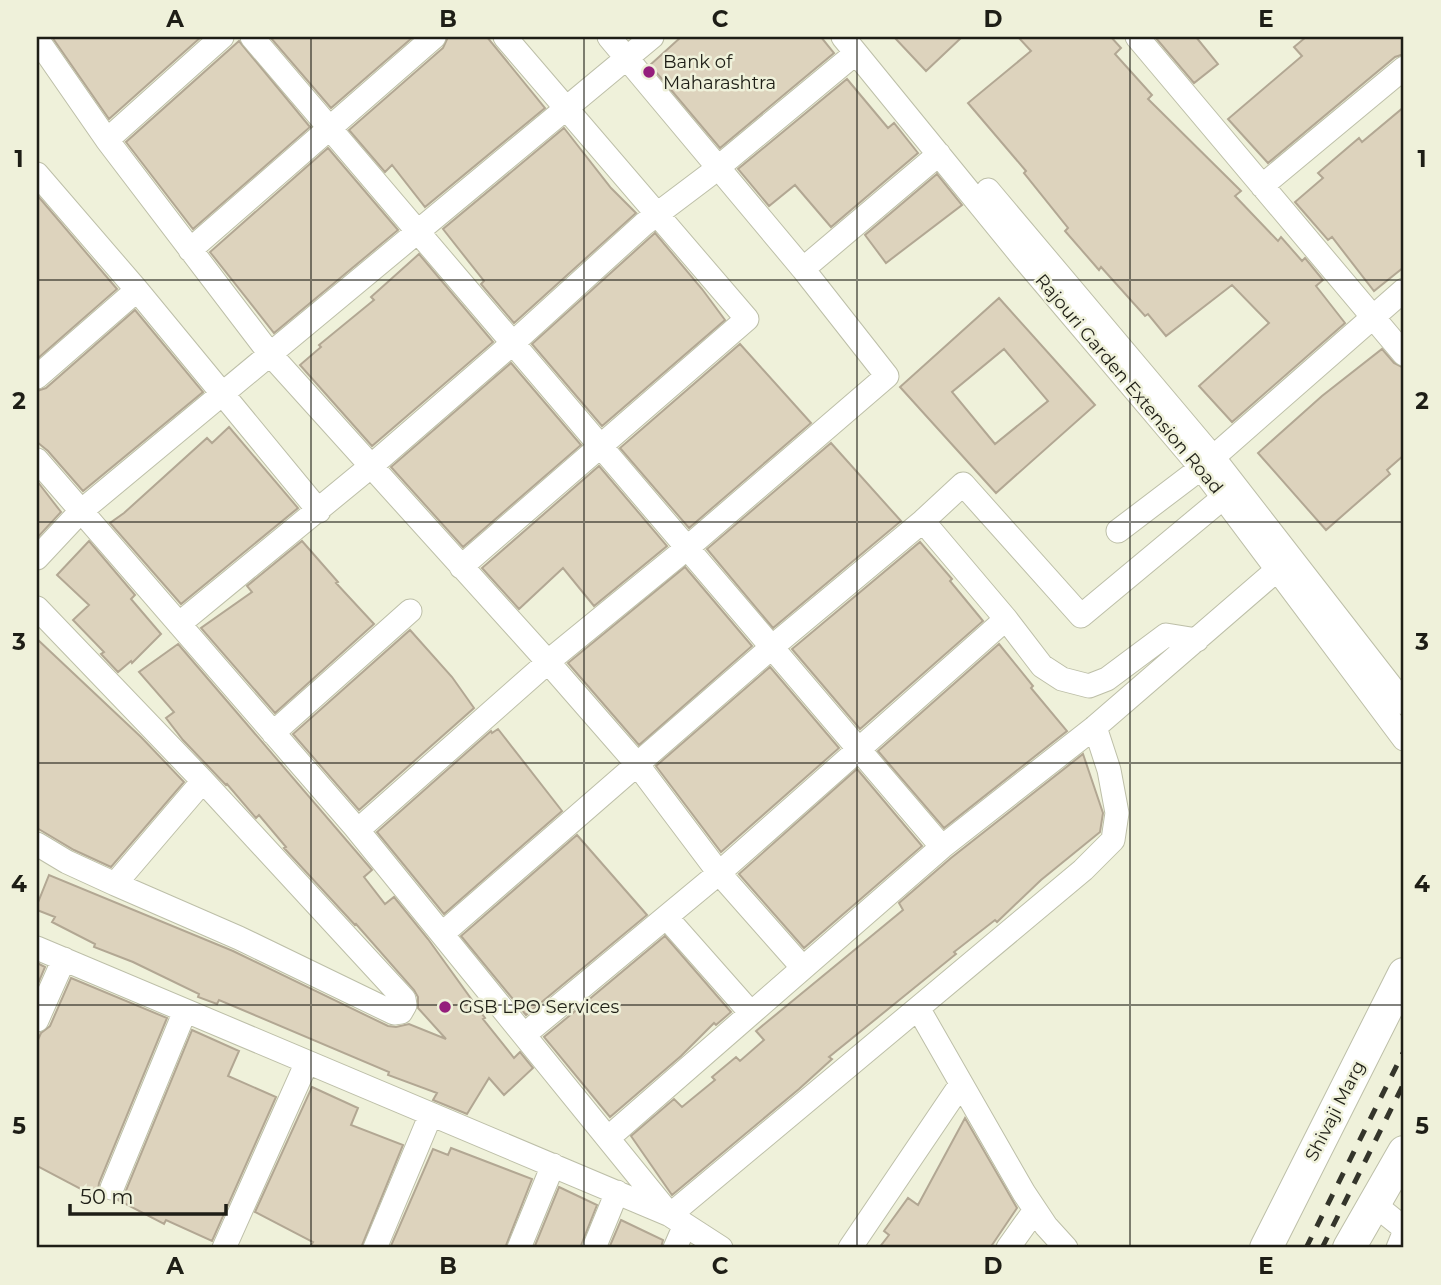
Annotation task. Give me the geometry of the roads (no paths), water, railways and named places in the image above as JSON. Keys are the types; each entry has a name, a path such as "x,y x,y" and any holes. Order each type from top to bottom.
{"main road":[{"name":"Shivaji Marg","path":"1266,1246 1404,974"},
{"path":"1349,1248 1374,1204 1401,1167"}],"street":[{"path":"107,140 222,37"},
{"path":"252,37 942,847"},
{"path":"190,250 434,37"},
{"path":"461,567 747,319 505,37"},
{"path":"358,830 548,662 687,548 887,376 803,269 609,37"},
{"path":"37,558 80,512 652,37"},
{"path":"1137,37 1404,354"},
{"path":"37,40 107,140 270,355 637,764 719,873 803,968"},
{"path":"179,624 319,511 656,215 719,167 853,42"},
{"name":"Rajouri Garden Extension Road","path":"853,42 1024,259 1207,462 1224,497 1404,739"},
{"name":"Rajouri Garden Extension Road","path":"853,42 1207,462 1404,703"},
{"path":"1262,186 1404,68"},
{"path":"803,269 939,154"},
{"path":"41,190 137,290 319,511"},
{"path":"37,377 137,290"},
{"path":"1118,531 1207,462 1404,290"},
{"path":"37,460 358,830 608,1138 678,1220"},
{"path":"442,934 963,484 1081,616 1224,497"},
{"path":"923,521 1042,666 1062,679 1088,686 1107,679 1166,635 1197,640"},
{"path":"608,1138 942,847 1095,727 1278,569"},
{"path":"37,608 203,781 404,999 405,1005 401,1012 394,1013 239,938 67,862 37,844"},
{"path":"273,733 410,611"},
{"path":"524,1035 667,918 1006,619"},
{"path":"676,1248 678,1220 918,1008 1083,870 1114,840 1117,813 1109,770 1095,727"},
{"path":"115,884 203,781"},
{"path":"667,918 751,1013"},
{"path":"37,948 617,1192 678,1220 721,1248"},
{"path":"37,1020 64,959"},
{"path":"918,1008 1035,1210 1066,1248"},
{"path":"112,1188 185,1011"},
{"path":"224,1248 307,1062"},
{"path":"850,1248 961,1084"},
{"path":"375,1248 431,1114"},
{"path":"519,1248 553,1165"},
{"path":"594,1248 617,1192"},
{"path":"1374,1204 1400,1225 1404,1233 1398,1248"},
{"path":"1008,1248 1035,1210"}],"railway":[{"path":"1306,1248 1404,1051"},
{"path":"1322,1248 1404,1083"}],"place":[{"name":"Bank of Maharashtra","path":"649,72"},
{"name":"GSB LPO Services","path":"445,1007"}]}
